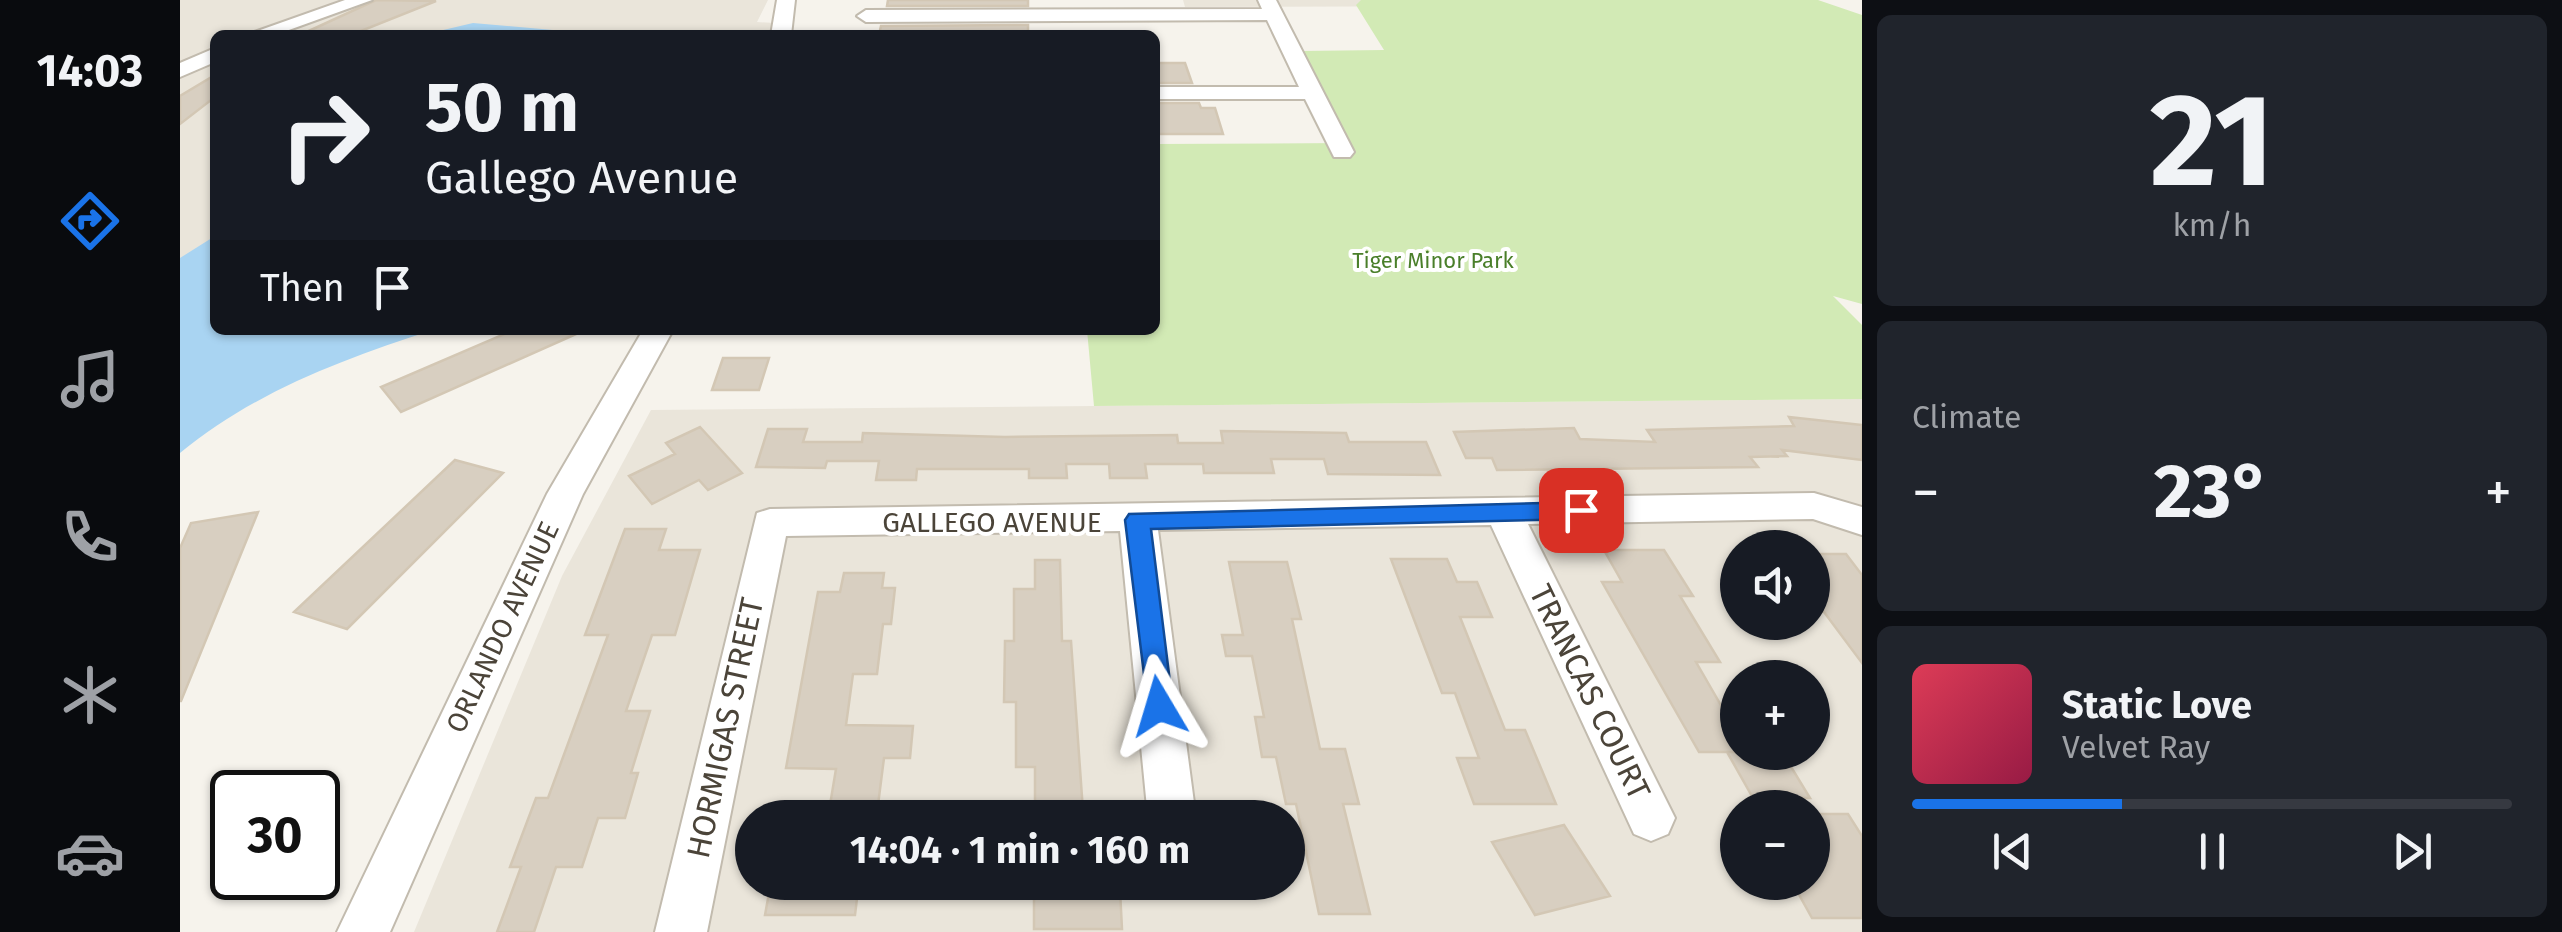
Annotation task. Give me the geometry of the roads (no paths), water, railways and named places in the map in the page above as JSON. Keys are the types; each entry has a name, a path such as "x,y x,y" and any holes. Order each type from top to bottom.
{"street":[{"path":"271,30 363,0"},
{"path":"783,30 786,0"},
{"path":"866,16 1078,7 1270,7 1342,152"},
{"path":"180,71 209,47"},
{"path":"1160,94 1310,92"},
{"name":"ORLANDO AVENUE","path":"363,932 565,494 655,335"},
{"name":"GALLEGO AVENUE","path":"770,523 1814,506 1862,520"},
{"name":"TRANCAS COURT","path":"1504,512 1651,818"},
{"path":"1138,520 1170,800"},
{"name":"HORMIGAS STREET","path":"680,932 770,523"}],"water":[{"path":"473,23 552,30 443,30"},
{"path":"210,239 210,335 418,335 269,395 208,431 180,453 180,258"}],"park label":[{"name":"Tiger Minor Park","path":"1433,260"}]}
